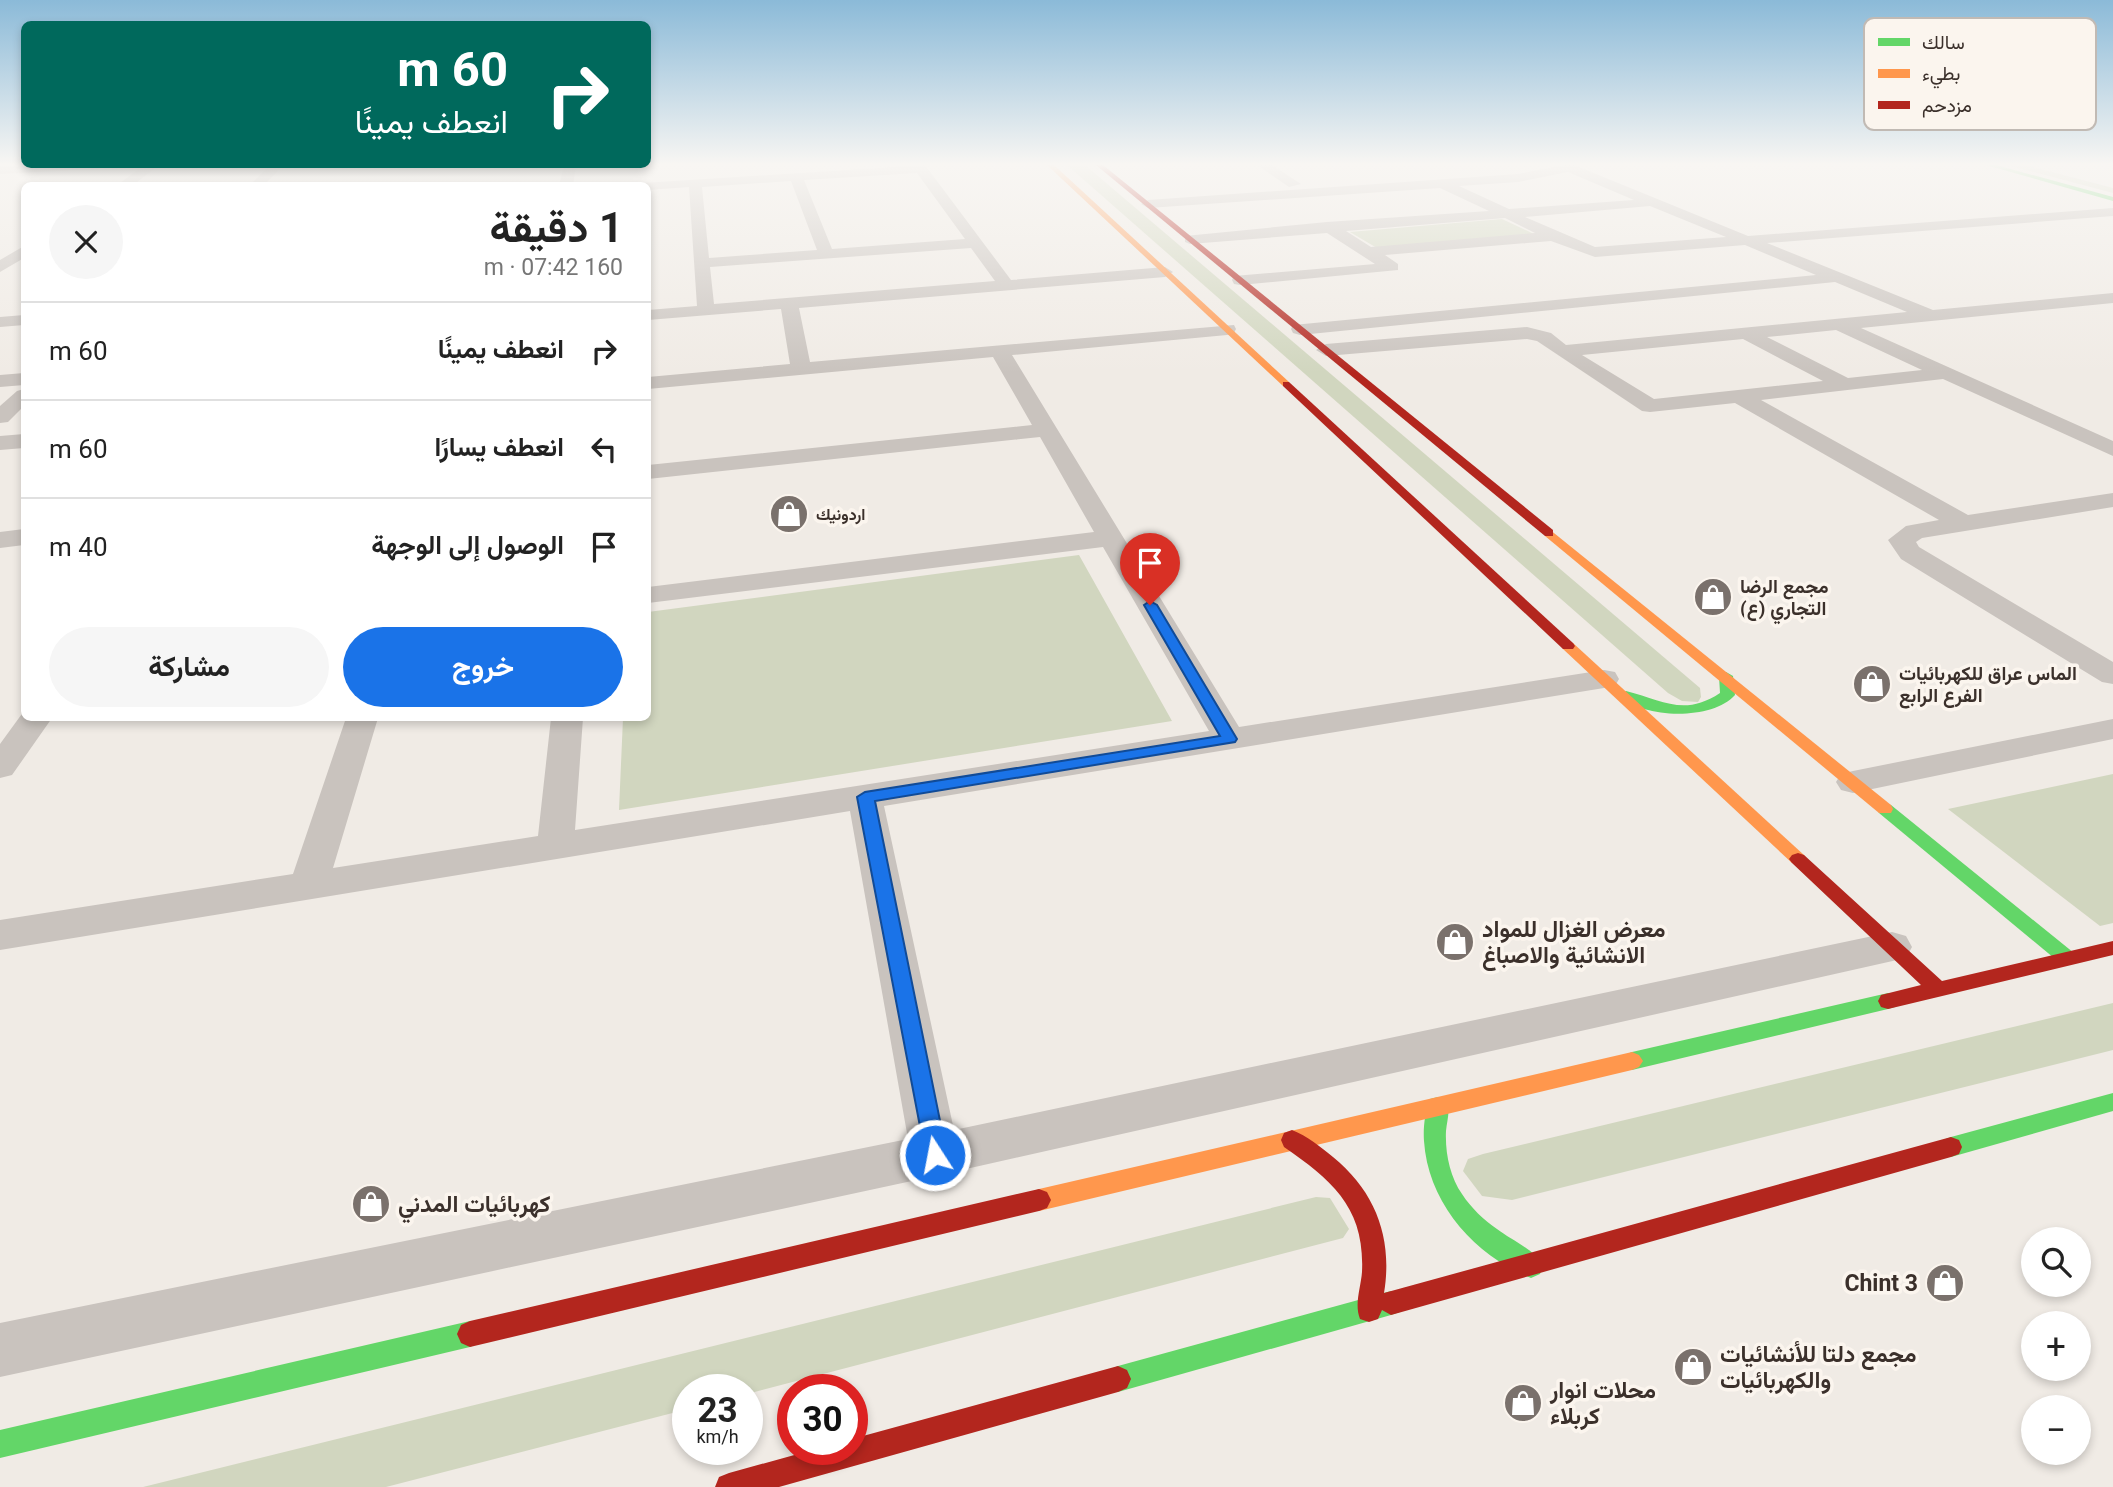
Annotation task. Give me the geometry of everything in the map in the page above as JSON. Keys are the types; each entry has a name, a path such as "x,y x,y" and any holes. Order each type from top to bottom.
{"main road":[{"path":"1125,234 1937,988"},
{"path":"1184,234 1727,676 2067,958"},
{"path":"1613,686 1657,707 1694,710 1721,703 1728,695 1727,676"},
{"path":"0,1444 2113,947"},
{"path":"734,1486 1531,1266 2113,1101"},
{"path":"1438,1106 1432,1126 1431,1151 1439,1177 1452,1202 1474,1227 1500,1249 1531,1266"},
{"path":"1292,1140 1319,1155 1341,1174 1360,1197 1373,1224 1379,1253 1377,1283 1369,1310"}],"street":[{"path":"700,234 706,310"},
{"path":"818,234 826,254"},
{"path":"969,234 1006,285"},
{"path":"1190,239 1249,234"},
{"path":"1240,280 1392,267 1341,234"},
{"path":"1550,234 1595,252 1841,234"},
{"path":"1731,234 1932,316"},
{"path":"1370,252 1553,236"},
{"path":"702,262 975,243"},
{"path":"0,267 21,253"},
{"path":"651,315 1165,272"},
{"path":"1300,329 1839,278"},
{"path":"1562,351 2113,298"},
{"path":"789,303 801,369"},
{"path":"0,322 21,320"},
{"path":"1837,324 2113,448"},
{"path":"651,383 1227,329"},
{"path":"1326,350 1527,333 1544,337 1650,406 1946,373"},
{"path":"1745,333 1845,384"},
{"path":"999,350 1230,739"},
{"path":"0,381 21,379"},
{"path":"1738,396 1964,523"},
{"path":"0,417 21,398"},
{"path":"651,472 1047,430"},
{"path":"0,443 21,441"},
{"path":"2108,504 1915,531 1901,540 1910,553 2113,675"},
{"path":"0,540 21,537"},
{"path":"651,595 1111,538"},
{"path":"0,935 1230,739 1613,686"},
{"path":"0,767 34,721"},
{"path":"307,886 361,721"},
{"path":"555,846 567,721"},
{"path":"1853,782 2113,729"},
{"path":"865,797 935,1155"},
{"path":"0,1350 935,1155 1892,947"}],"green space":[{"path":"1146,234 1167,234 1700,688 1701,697 1698,702 1682,701 1668,693"},
{"path":"1354,234 1530,234 1377,248"},
{"path":"1079,555 1172,721 619,810 623,721 651,721 651,612"},
{"path":"2113,774 2113,923 2100,926 1948,809"},
{"path":"2113,1003 2113,1050 1512,1200 1482,1196 1463,1171 1468,1159 1483,1154"},
{"path":"1316,1197 1330,1198 1349,1229 1343,1238 823,1374 777,1374 777,1386 763,1390 763,1374 672,1374 672,1413 386,1487 143,1487"}],"traffic: fast":[{"path":"1626,695 1665,708 1704,708 1728,695 1726,676"},
{"path":"1885,809 2067,958"},
{"path":"1632,1061 1888,1001"},
{"path":"1951,1147 2113,1102"},
{"path":"1438,1106 1435,1135 1437,1160 1443,1182 1454,1202 1487,1236 1531,1266"},
{"path":"1118,1379 1391,1303"},
{"path":"0,1444 470,1334"}],"traffic: slow":[{"path":"1125,234 1286,384"},
{"path":"1549,533 1885,809"},
{"path":"1568,646 1798,859"},
{"path":"1039,1200 1632,1061"}],"traffic: jam":[{"path":"1184,234 1549,533"},
{"path":"1286,384 1568,646"},
{"path":"1798,859 1937,988"},
{"path":"1888,1001 2113,948"},
{"path":"1292,1140 1337,1174 1353,1191 1364,1210 1372,1231 1375,1254 1369,1310"},
{"path":"1391,1303 1951,1147"},
{"path":"470,1334 1039,1200"},
{"path":"729,1487 1118,1379"}],"place":[{"name":"اردونيك","path":"789,514"},
{"name":"مجمع الرضا (ع) التجاري","path":"1713,597"},
{"name":"الماس عراق للكهربائيات الفرع الرابع","path":"1872,684"},
{"name":"معرض الغزال للمواد الانشائية والاصباغ","path":"1455,942"},
{"name":"كهربائيات المدني","path":"371,1204"},
{"name":"Chint 3","path":"1945,1283"},
{"name":"مجمع دلتا للأنشائيات والكهربائيات","path":"1693,1367"},
{"name":"محلات انوار كربلاء","path":"1523,1403"}],"route":[{"path":"935,1155 865,797 1230,739 1150,605"}]}
